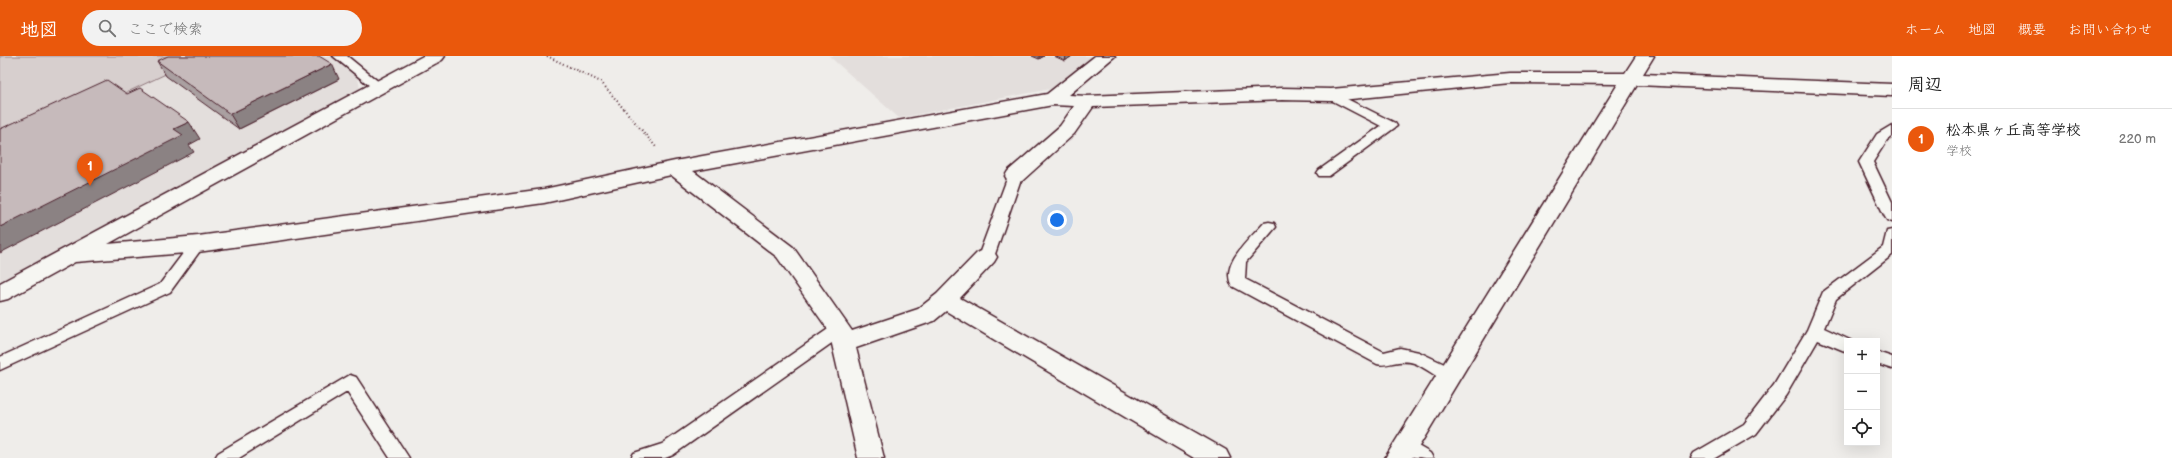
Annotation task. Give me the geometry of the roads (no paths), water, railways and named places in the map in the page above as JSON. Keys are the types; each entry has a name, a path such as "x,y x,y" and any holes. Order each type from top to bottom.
{"street":[{"path":"0,293 436,56"},
{"path":"1053,100 1106,56"},
{"path":"1402,452 1633,79 1645,56"},
{"path":"68,255 198,244 544,196 675,168 1053,100 1087,102 1282,94 1331,95 1510,78 1633,79 1892,90"},
{"path":"1015,176 1068,130 1087,102"},
{"path":"675,168 785,252 842,336 871,458"},
{"path":"842,336 926,315 945,300 986,257"},
{"path":"945,300 1217,458"}],"lane":[{"path":"339,56 379,87"},
{"path":"1324,173 1390,126 1331,95"},
{"path":"1892,129 1882,137 1866,162 1892,217"},
{"path":"986,257 1015,176"},
{"path":"1269,227 1239,261 1237,282 1383,359 1400,354 1419,358 1450,375"},
{"path":"1700,458 1750,429 1780,390 1815,331 1830,296 1890,249 1892,235"},
{"path":"0,364 165,288 198,244"},
{"path":"1815,331 1844,345"},
{"path":"640,458 667,450 842,336"},
{"path":"1880,359 1892,363"},
{"path":"224,458 350,382 400,458"},
{"path":"1402,452 1424,458"}],"place":[{"name":"松本県ヶ丘高等学校","path":"90,186"}]}
